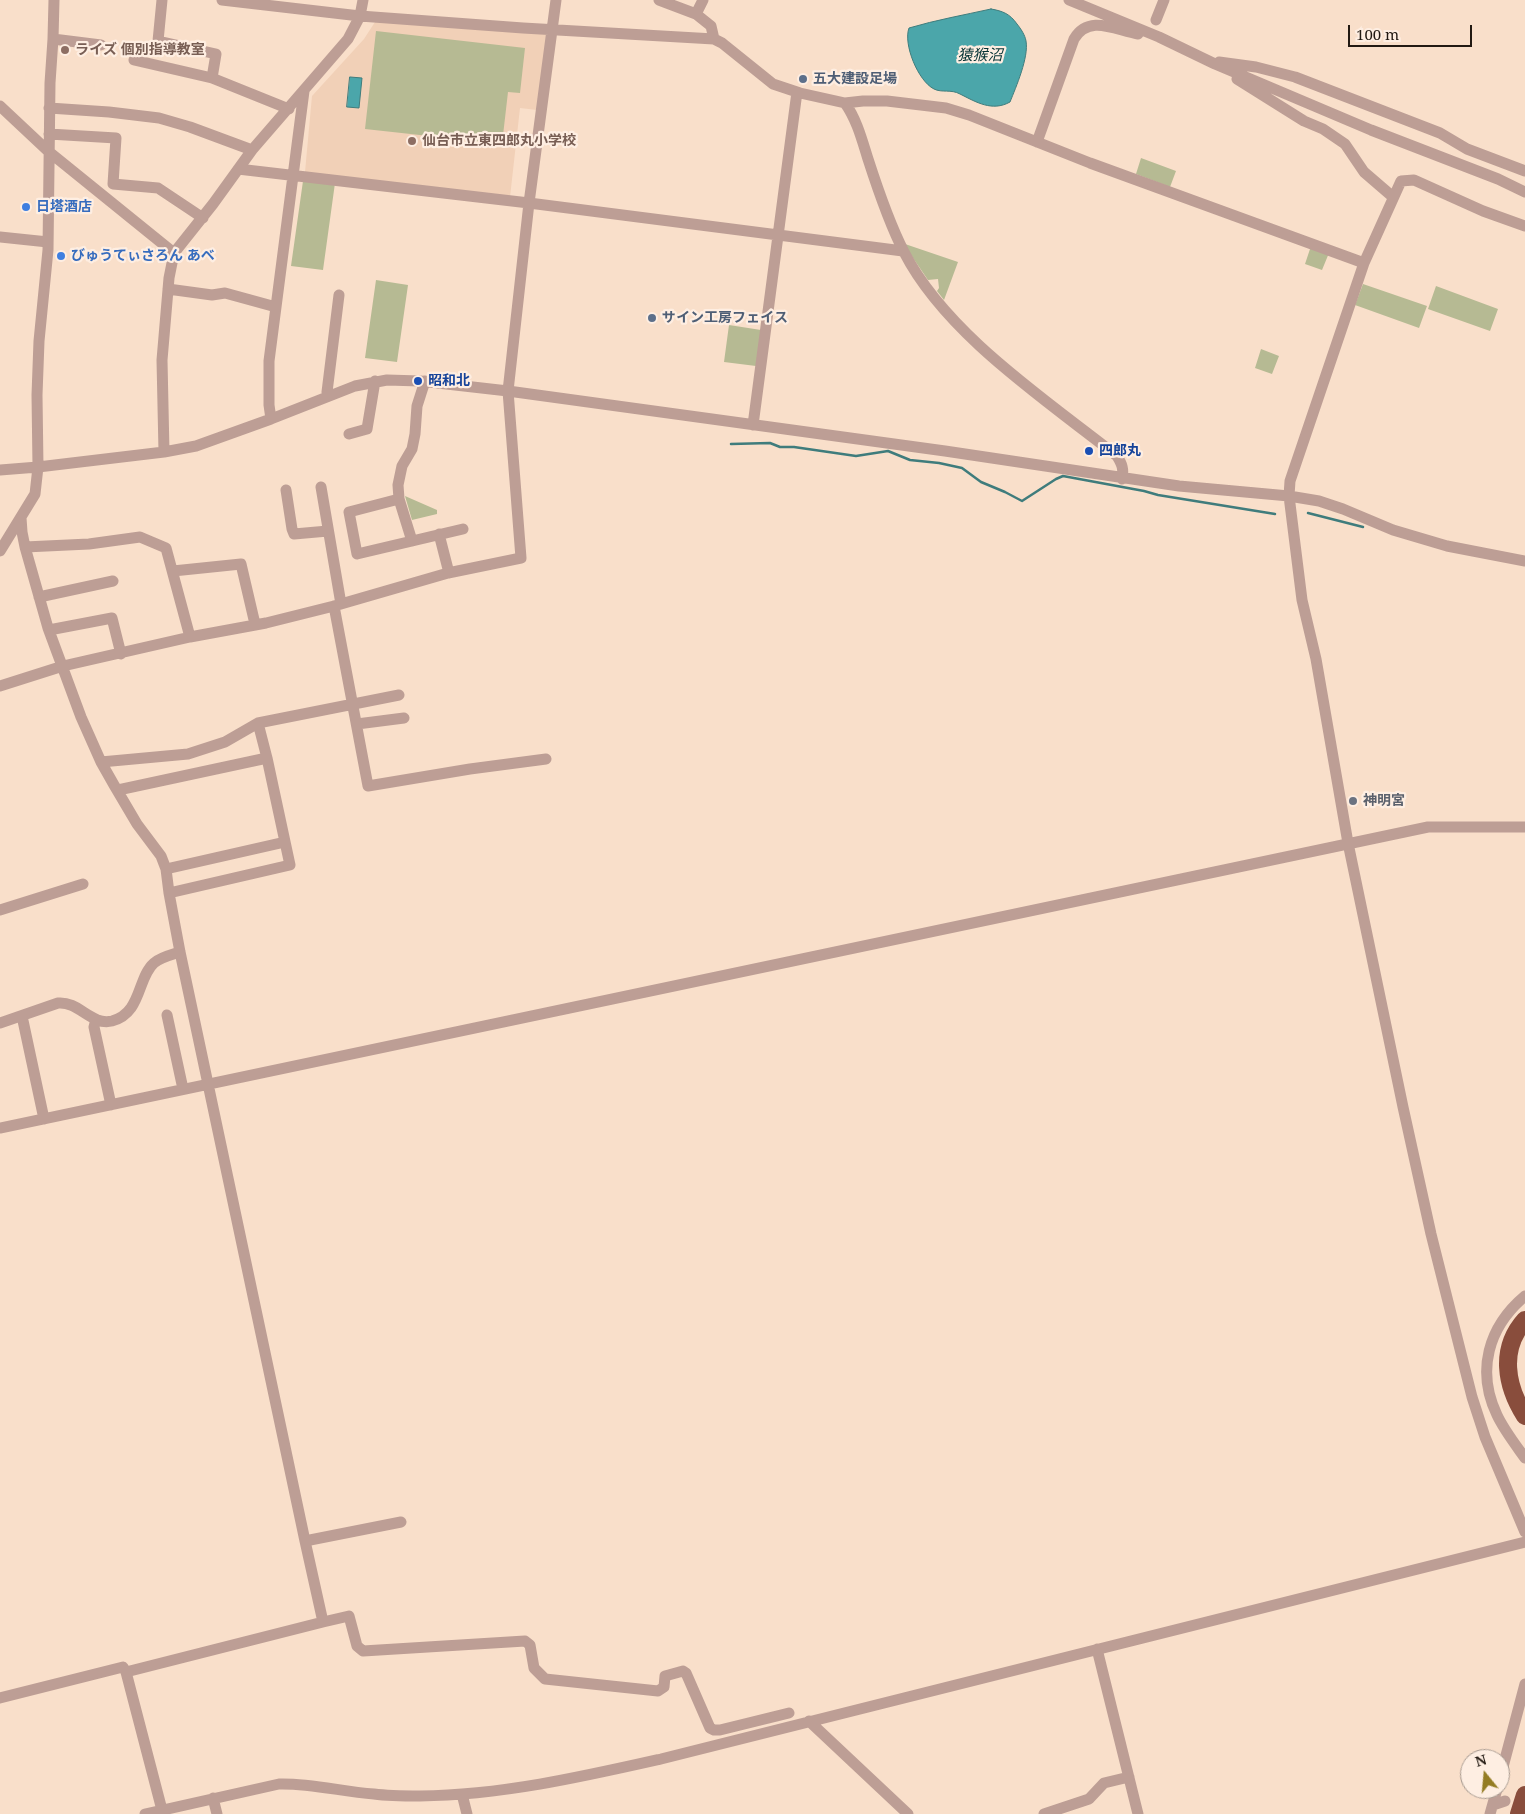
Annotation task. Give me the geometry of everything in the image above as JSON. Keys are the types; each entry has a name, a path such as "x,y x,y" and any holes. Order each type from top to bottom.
{"highway":[{"path":"1525,1320 1512,1342 1509,1351 1508,1368 1512,1391 1525,1416"},
{"path":"1525,1335 1519,1349 1517,1371 1525,1396"},
{"path":"1519,1814 1525,1795"}],"street":[{"path":"0,551 35,494 38,467 37,395 48,242 48,134 54,0"},
{"path":"162,0 158,41 216,54 212,78"},
{"path":"222,0 320,6 360,16 551,30 714,39 722,43 773,84 797,92 845,103 863,101 887,102 946,108 1364,263"},
{"path":"164,452 162,360 168,289 174,253 203,218 252,150 348,39 360,16 363,0"},
{"path":"0,686 63,666 190,637 266,623 449,573 521,558 508,391 529,203 556,0"},
{"path":"659,0 696,14 711,26 714,39"},
{"path":"696,14 703,0"},
{"path":"1069,0 1150,33 1215,64 1371,130 1498,179 1525,192"},
{"path":"1156,20 1164,0"},
{"path":"1037,142 1074,39 1079,31 1084,27 1105,25 1148,36 1150,33"},
{"path":"53,39 101,45"},
{"path":"134,60 212,78 288,109"},
{"path":"1215,64 1220,62 1236,63 1295,77 1440,133 1467,149 1525,171"},
{"path":"1215,64 1304,121 1336,137 1345,144 1364,172 1393,196"},
{"path":"271,419 269,405 269,361 304,91"},
{"path":"753,425 797,92"},
{"path":"845,103 856,125 873,175 903,250 926,288 967,333 1034,391 1117,456 1123,470 1122,479"},
{"path":"0,106 48,151 174,253"},
{"path":"49,108 159,118 252,150"},
{"path":"48,134 116,138 112,184 158,188 203,218"},
{"path":"238,169 903,250"},
{"path":"1525,226 1483,211 1414,180 1401,181 1364,263 1290,481 1289,496 1302,600 1321,681 1348,843 1406,1120 1434,1243 1472,1397 1485,1437 1525,1532"},
{"path":"0,238 48,242"},
{"path":"168,289 212,295 225,293 276,307"},
{"path":"328,396 339,295"},
{"path":"0,470 164,452 196,446 355,386 387,380 425,381 945,451 1122,479 1289,496 1327,504 1393,530 1438,544 1525,561"},
{"path":"349,434 367,429 375,381"},
{"path":"412,541 399,499 398,485 402,466 412,449 417,406 425,381"},
{"path":"321,487 337,605 368,786 546,759"},
{"path":"286,490 294,534 328,531"},
{"path":"399,499 349,512 357,554 463,529"},
{"path":"21,518 25,547 39,597 81,718 101,762 138,824 161,856 166,869 168,893 180,952 323,1622"},
{"path":"439,534 449,573"},
{"path":"25,547 89,544 140,537 166,548 190,637"},
{"path":"173,571 240,564 255,624"},
{"path":"39,597 113,581"},
{"path":"49,630 112,618 121,654"},
{"path":"101,762 188,754 225,742 258,723 399,695"},
{"path":"357,724 404,718"},
{"path":"168,893 290,865 258,723"},
{"path":"118,790 267,758"},
{"path":"0,1128 1428,827 1525,827"},
{"path":"166,869 285,842"},
{"path":"0,910 83,884"},
{"path":"0,1023 66,1002 102,1021 111,1021 119,1018 131,1008 148,971 154,963 180,952"},
{"path":"167,1015 183,1089"},
{"path":"22,1016 44,1119"},
{"path":"96,1019 94,1027 110,1105"},
{"path":"1525,1296 1508,1312 1500,1323 1493,1337 1487,1367 1488,1386 1497,1415 1525,1458"},
{"path":"305,1541 401,1522"},
{"path":"145,1814 280,1784 298,1784 374,1794 420,1796 462,1794 536,1785 588,1775 1525,1542"},
{"path":"126,1672 349,1616 357,1646 363,1650 525,1641 530,1645 534,1668 545,1679 658,1692 664,1688 665,1676 683,1671 686,1673 710,1728 714,1730 789,1713"},
{"path":"1097,1649 1138,1814"},
{"path":"0,1698 123,1667 126,1672 162,1810"},
{"path":"1508,1749 1525,1684"},
{"path":"809,1721 908,1814"},
{"path":"1044,1814 1089,1799 1104,1783 1128,1777"},
{"path":"462,1794 467,1814"},
{"path":"213,1798 217,1814"},
{"path":"1491,1809 1505,1801"}],"shaded area":[{"name":"仙台市立東四郎丸小学校","path":"375,22 547,33 537,110 520,108 510,197 305,172 312,96 364,39"}],"green space":[{"path":"376,31 525,48 520,93 508,92 502,144 365,129"},
{"path":"1141,158 1176,171 1170,187 1136,174"},
{"path":"303,181 335,183 323,270 291,266"},
{"path":"905,244 958,262 944,300 937,291 939,288 938,279 928,280"},
{"path":"1311,246 1329,253 1322,270 1305,264"},
{"path":"376,280 408,285 397,362 365,358"},
{"path":"1363,284 1427,306 1419,328 1355,305"},
{"path":"1436,286 1498,309 1490,331 1428,309"},
{"path":"729,325 761,330 756,366 724,362"},
{"path":"1261,349 1279,356 1272,374 1255,368"},
{"path":"405,496 437,510 437,514 412,520"}],"water":[{"name":"猿猴沼","path":"991,9 1009,15 1021,30 1026,41 1024,63 1010,102 997,106 984,105 957,93 937,90 928,85 917,70 910,52 908,43 909,28"},
{"path":"350,77 362,78 359,108 347,107"}],"waterway":[{"path":"731,444 770,443 780,447 794,447 856,456 888,451 910,460 962,468 981,482 1022,501 1063,476 1158,495 1275,514"},
{"path":"1308,513 1363,527"}],"place":[{"name":"ライズ 個別指導教室","path":"65,50"},
{"name":"五大建設足場","path":"803,79"},
{"name":"仙台市立東四郎丸小学校","path":"412,141"},
{"name":"日塔酒店","path":"26,207"},
{"name":"びゅうてぃさろん あべ","path":"61,256"},
{"name":"サイン工房フェイス","path":"652,318"},
{"name":"昭和北","path":"418,381"},
{"name":"四郎丸","path":"1089,451"},
{"name":"神明宮","path":"1353,801"}]}
